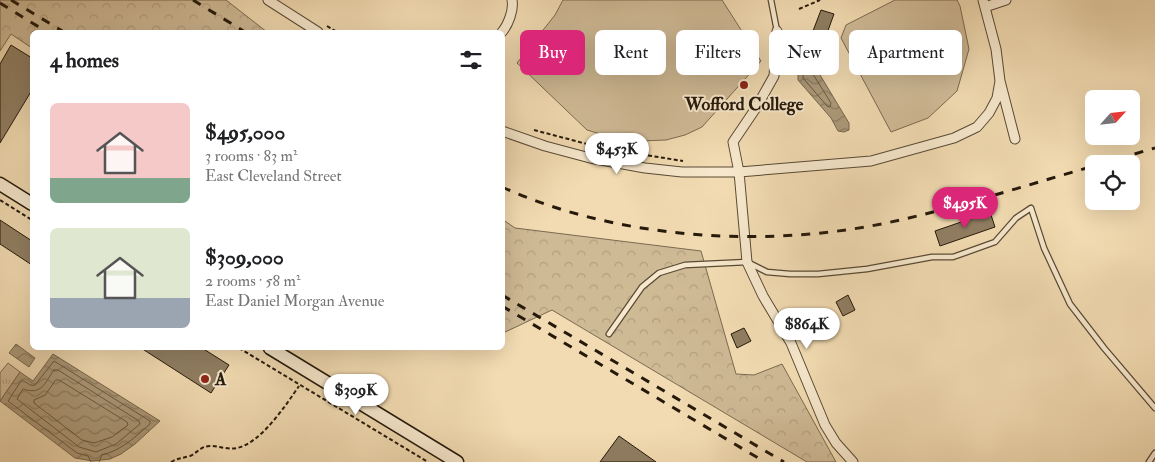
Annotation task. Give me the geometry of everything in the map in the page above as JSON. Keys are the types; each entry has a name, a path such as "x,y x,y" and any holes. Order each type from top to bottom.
{"main road":[{"path":"0,184 30,203"},
{"path":"273,350 457,462"}],"street":[{"path":"268,0 315,30"},
{"path":"504,30 513,5 512,0"},
{"path":"1006,0 984,4 996,49 1000,81 1015,139"},
{"path":"774,75 756,108 733,142 739,172 747,262 763,296 791,343 825,425 853,462"},
{"path":"505,132 545,146 608,161 682,172 739,172 871,161 954,138 977,127 989,113 997,98 1000,81"}],"lane":[{"path":"771,0 777,30"},
{"path":"609,334 642,286 659,273 685,265 747,262 767,272 818,274 867,269 932,257 953,257 995,242 1016,218 1031,208 1044,248 1070,304 1104,348 1155,408"},
{"path":"1149,462 1155,453"}],"path":[{"path":"798,8 820,0"},
{"path":"529,129 602,148 686,161"},
{"path":"0,200 30,219"},
{"path":"243,350 428,462"},
{"path":"172,462 178,458 189,456 202,447 236,448 246,445 266,429 300,385"}],"green space":[{"path":"0,0 226,0 264,30 30,30 30,47 11,34 0,51"},
{"path":"563,0 722,0 741,30 676,30 676,75 748,75 702,127 685,135 666,140 640,141 617,139 587,130 530,75 585,75 585,30 543,30 555,15"},
{"path":"895,0 957,0 969,49 962,74 962,30 849,30 849,53 841,38 846,25"},
{"path":"861,75 962,75 957,91 928,118 891,132"},
{"path":"505,221 515,228 701,251 736,374 754,375 782,364 836,462 807,462 552,310 505,332"},
{"path":"8,363 20,372 0,401 0,373"}],"water":[{"path":"798,75 820,75 849,123 849,130 844,132 838,131 831,118 798,80"},
{"path":"16,344 35,358 29,367 9,353"},
{"path":"53,354 160,421 135,444 110,459 93,461 75,458 0,401 20,372 33,381"}],"building":[{"path":"821,10 834,14 828,30 813,30"},
{"path":"11,45 30,57 30,93 0,143 0,64"},
{"path":"990,212 995,227 940,246 935,231"},
{"path":"0,220 30,240 30,264 0,244"},
{"path":"848,295 855,310 843,316 836,302"},
{"path":"744,328 751,341 737,348 731,334"},
{"name":"A","path":"144,350 205,350 229,365 211,393"},
{"path":"619,436 656,462 600,462"}],"railway":[{"path":"11,0 61,30"},
{"path":"193,0 242,30"},
{"path":"0,3 44,30"},
{"path":"1131,155 1155,148"},
{"path":"505,188 548,205 597,219 647,229 698,235 750,237 801,235 852,229 900,220 1085,169"},
{"path":"505,297 784,462"},
{"path":"505,308 765,462"}],"place":[{"name":"Wofford College","path":"744,85"},
{"name":"A","path":"205,379"}]}
